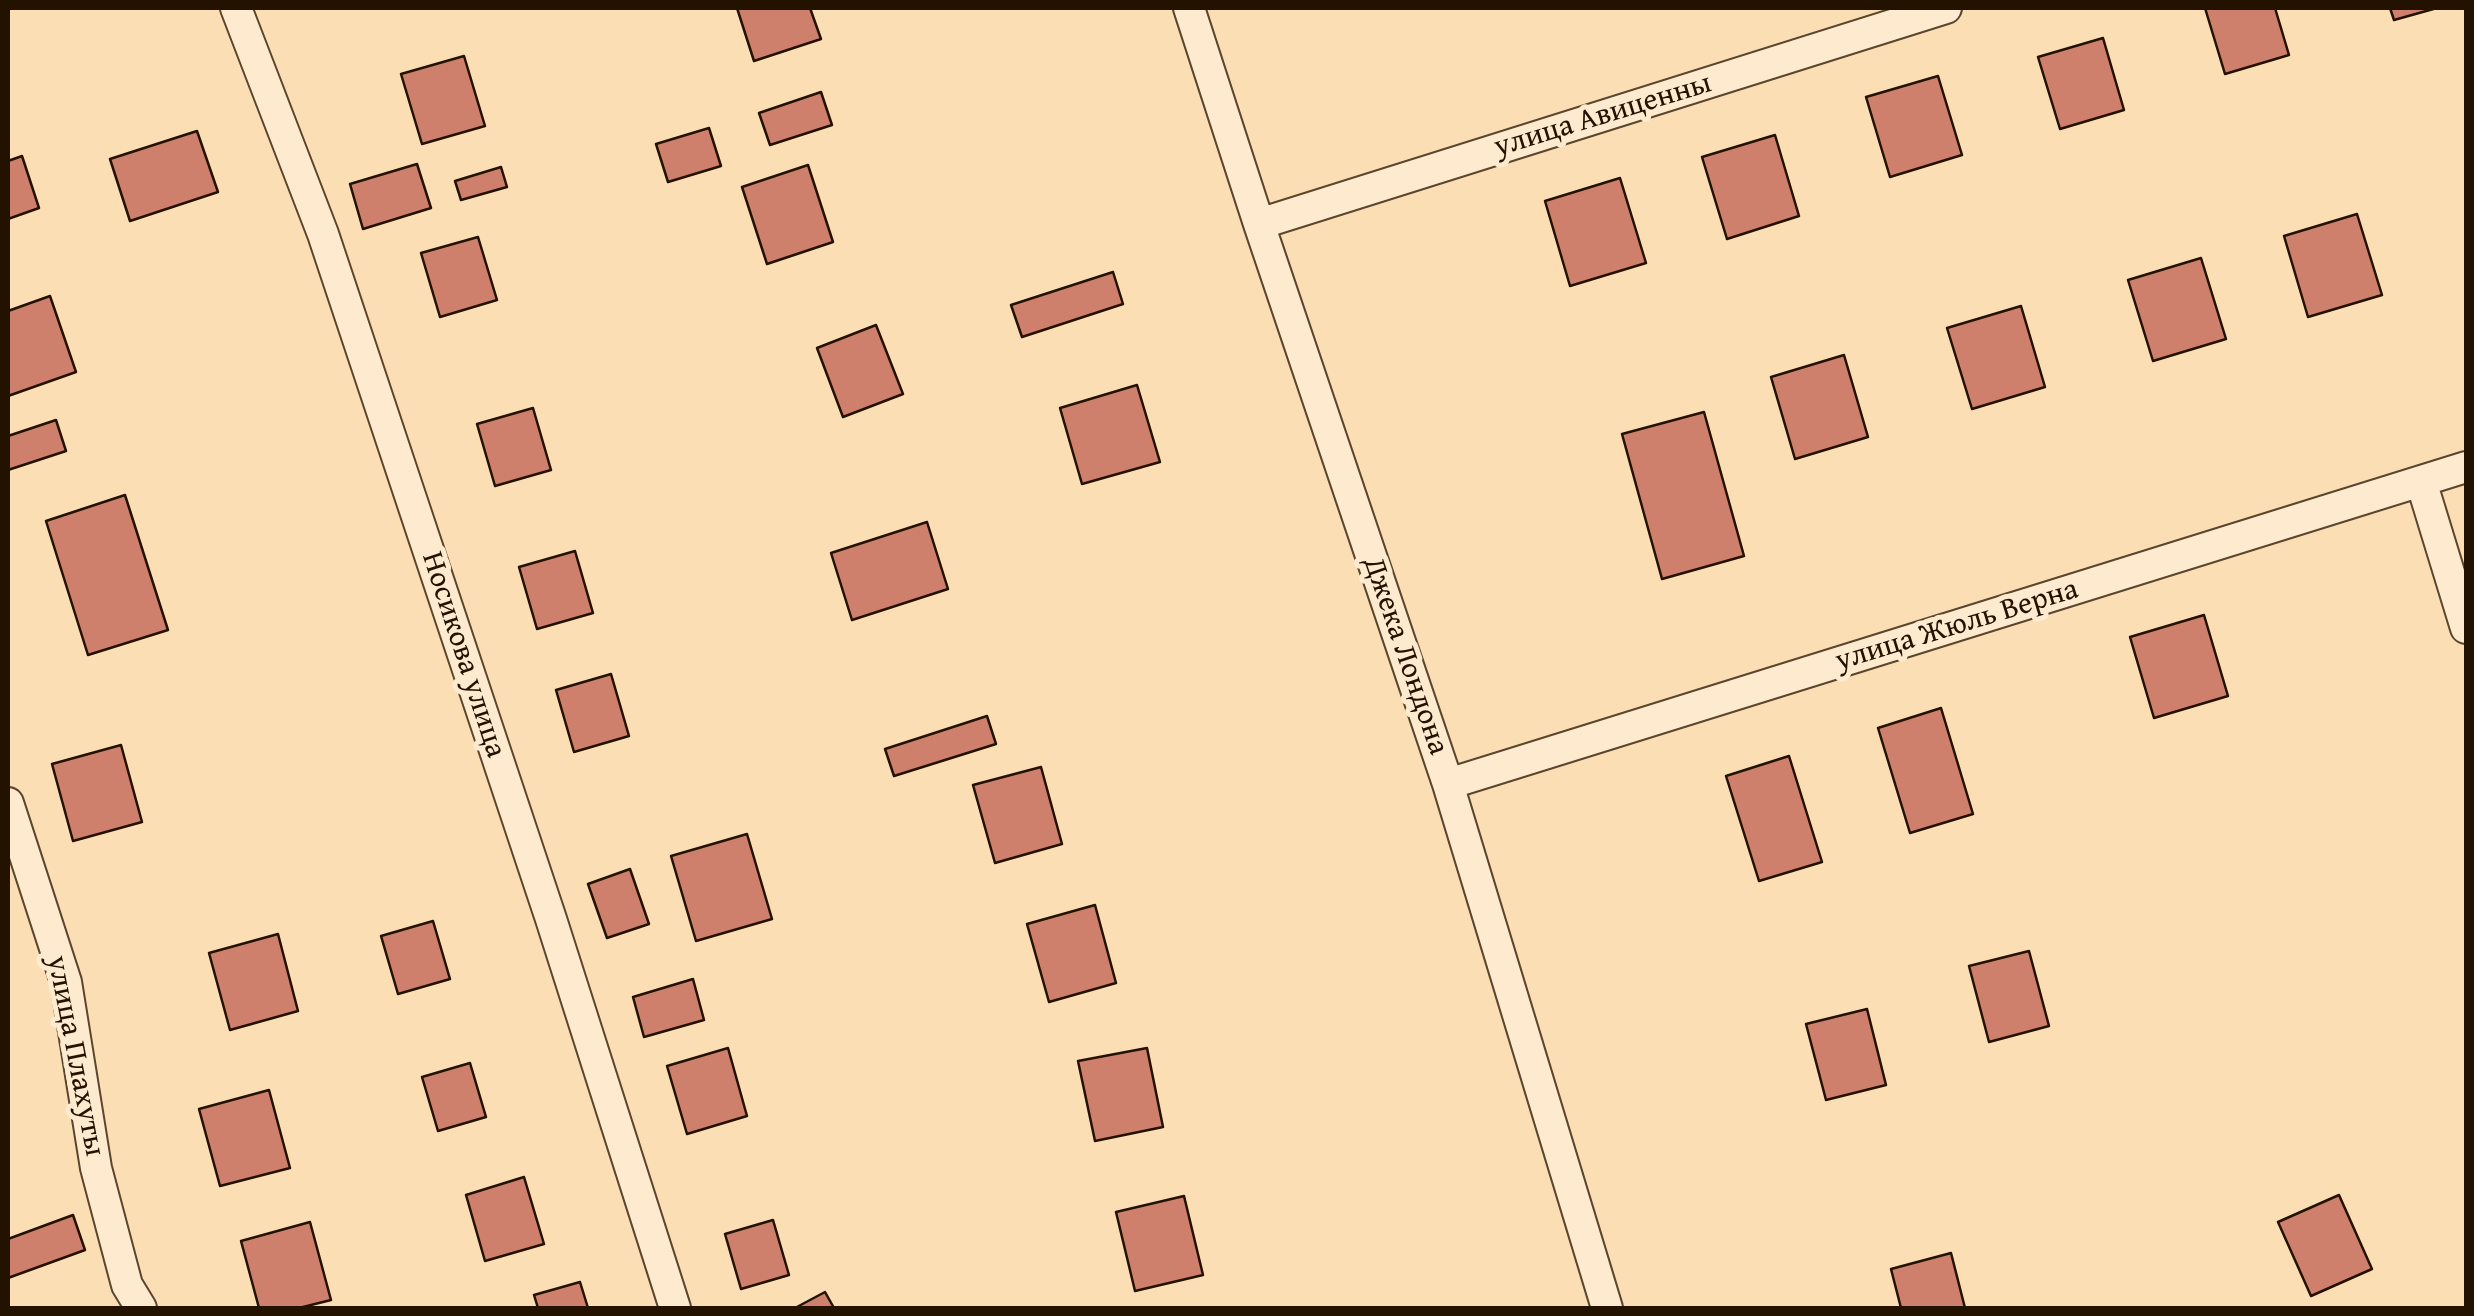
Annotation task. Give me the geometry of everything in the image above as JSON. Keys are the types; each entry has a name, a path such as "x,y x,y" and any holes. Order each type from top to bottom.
{"street":[{"name":"Носикова улица","path":"236,8 330,252 675,1308"},
{"name":"Джека Лондона","path":"1189,8 1448,784 1607,1308"},
{"name":"улица Авиценны","path":"1259,224 1946,8"},
{"name":"улица Жюль Верна","path":"1448,784 2466,467"},
{"path":"2421,481 2466,628"},
{"name":"улица Плахуты","path":"8,804 66,982 96,1168 127,1285 141,1308"}],"building":[{"path":"737,8 810,8 821,39 754,61"},
{"path":"2205,8 2275,8 2289,55 2225,74"},
{"path":"2390,8 2437,8 2394,20"},
{"path":"2103,38 2124,110 2060,129 2038,57"},
{"path":"464,56 485,126 422,144 401,74"},
{"path":"1938,76 1962,155 1890,177 1866,97"},
{"path":"821,92 832,125 770,145 759,113"},
{"path":"709,128 721,166 668,182 656,144"},
{"path":"197,131 218,192 130,221 110,159"},
{"path":"1775,135 1799,216 1727,239 1702,157"},
{"path":"22,156 39,208 8,219 8,161"},
{"path":"417,164 431,208 363,229 350,184"},
{"path":"808,165 833,242 767,264 742,187"},
{"path":"501,167 507,187 461,200 455,181"},
{"path":"1620,178 1646,263 1570,286 1545,201"},
{"path":"2357,214 2382,295 2308,317 2284,236"},
{"path":"478,237 497,300 440,317 421,253"},
{"path":"2201,258 2226,339 2153,361 2128,280"},
{"path":"1113,272 1123,304 1022,337 1011,305"},
{"path":"50,296 76,372 8,396 8,311"},
{"path":"2021,306 2045,387 1972,409 1947,328"},
{"path":"876,325 903,394 843,417 817,348"},
{"path":"1844,355 1868,437 1795,459 1771,377"},
{"path":"1137,385 1160,462 1082,484 1060,408"},
{"path":"533,408 551,470 495,486 477,424"},
{"path":"1704,412 1744,556 1662,579 1622,434"},
{"path":"56,420 66,451 8,470 8,436"},
{"path":"125,495 168,630 88,655 46,521"},
{"path":"927,522 948,589 852,620 831,553"},
{"path":"575,551 593,613 537,629 519,567"},
{"path":"2204,615 2228,696 2154,718 2130,637"},
{"path":"611,674 629,736 574,752 556,690"},
{"path":"1941,708 1973,814 1910,833 1878,728"},
{"path":"987,716 996,744 894,776 885,749"},
{"path":"121,745 142,822 73,841 52,764"},
{"path":"1789,756 1822,862 1759,881 1726,776"},
{"path":"1041,767 1062,844 995,863 973,785"},
{"path":"747,834 772,919 696,941 671,856"},
{"path":"630,869 649,924 607,938 588,884"},
{"path":"1095,905 1116,983 1049,1002 1027,924"},
{"path":"433,921 450,979 398,994 381,936"},
{"path":"278,934 298,1011 230,1030 209,953"},
{"path":"2029,951 2049,1026 1989,1042 1969,966"},
{"path":"693,979 704,1020 644,1037 633,997"},
{"path":"1867,1009 1886,1085 1826,1100 1806,1024"},
{"path":"728,1048 747,1116 687,1134 667,1066"},
{"path":"1147,1048 1163,1127 1095,1141 1078,1061"},
{"path":"470,1063 486,1117 438,1131 422,1077"},
{"path":"269,1090 290,1168 220,1186 199,1109"},
{"path":"524,1177 544,1244 485,1261 466,1195"},
{"path":"2339,1195 2372,1269 2311,1296 2278,1222"},
{"path":"1184,1196 1203,1275 1135,1291 1116,1212"},
{"path":"73,1215 85,1250 8,1278 8,1239"},
{"path":"773,1220 789,1275 741,1289 725,1234"},
{"path":"310,1222 331,1300 299,1308 259,1308 241,1241"},
{"path":"1951,1253 1965,1308 1901,1308 1891,1269"},
{"path":"580,1282 588,1308 538,1308 534,1295"},
{"path":"825,1292 834,1308 795,1308"}]}
